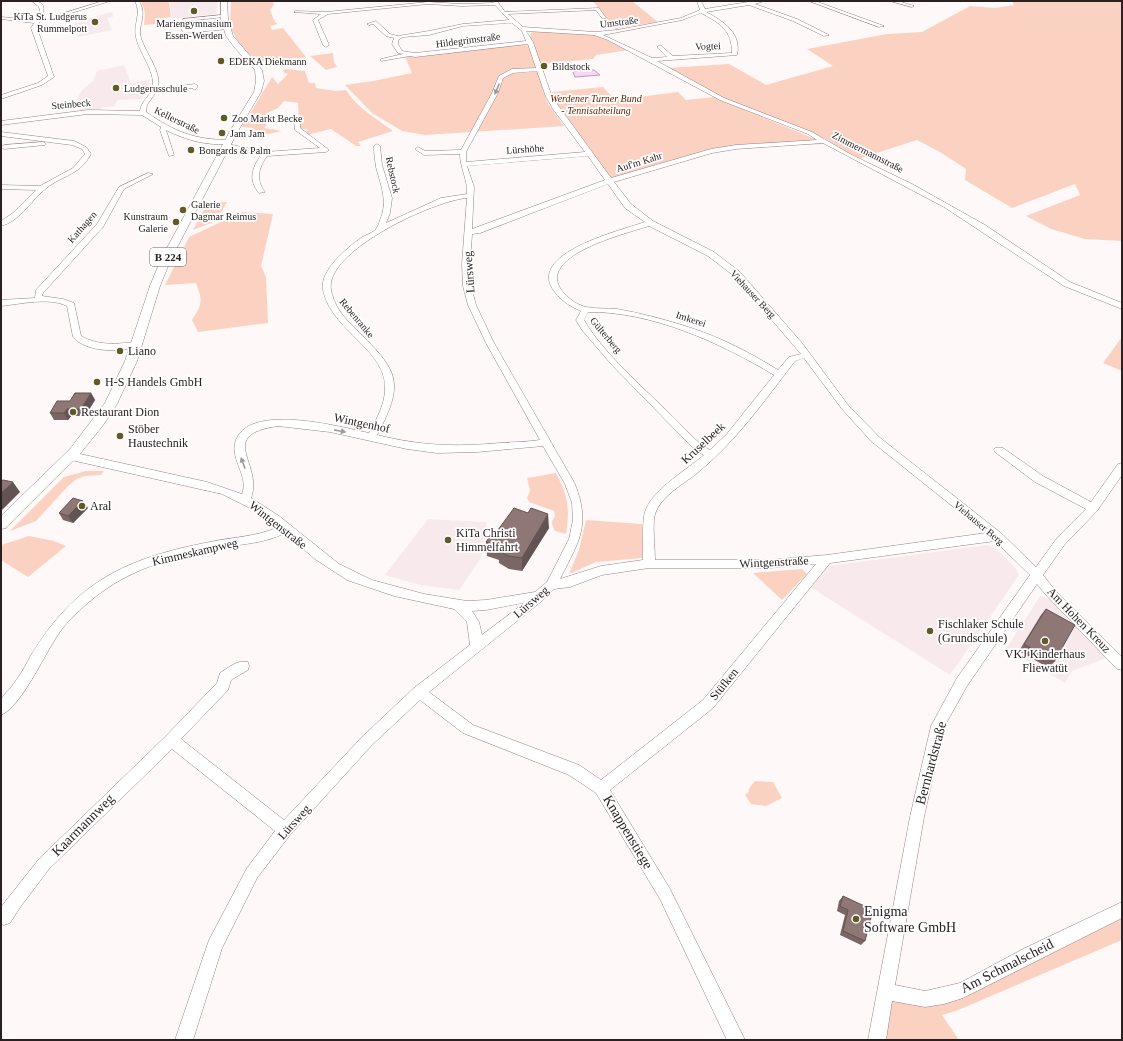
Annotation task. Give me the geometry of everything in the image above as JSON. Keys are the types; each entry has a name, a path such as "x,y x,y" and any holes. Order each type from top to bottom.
{"main road":[{"name":"B 224","path":"1,524 71,456 94,429 111,403 123,379 136,345 162,269 229,144 238,124 254,100 260,79 255,64 236,46 226,28 222,16 224,1"}],"street":[{"path":"1,97 40,84 51,78 51,74 34,28 42,11 40,6 34,1"},
{"path":"63,14 108,1"},
{"name":"Kellerstraße","path":"137,1 142,14 137,29 138,37 156,83 154,91 143,107 144,113 164,126 199,141 229,144 265,154 326,150 297,129 297,121"},
{"path":"699,1 703,12"},
{"name":"Umstraße","path":"523,29 542,29 595,34 638,29 687,18 703,12 762,1"},
{"path":"811,1 881,26"},
{"path":"892,1 912,6"},
{"path":"296,12 326,14 428,2 466,5 496,2"},
{"name":"Viehauser Berg","path":"496,2 504,13 523,29 530,42 552,102 628,206 650,223 711,254 737,274 806,355 845,408 875,439 997,536 1037,575"},
{"path":"750,3 794,20 826,35"},
{"path":"504,13 559,13 596,10 604,17"},
{"name":"Vogtei","path":"651,60 735,54 735,41 733,35 723,25 703,12"},
{"path":"326,14 315,20 326,45"},
{"path":"222,16 185,20 185,31 189,32 226,28"},
{"path":"2,18 36,22"},
{"name":"Hildegrimstraße","path":"398,37 434,32 463,25 514,21"},
{"path":"368,24 374,22 388,35 398,37 395,40 396,48 400,52 408,55"},
{"name":"Zimmermannstraße","path":"595,34 651,60 722,99 810,133 947,205 1067,284 1122,306"},
{"name":"Hildegrimstraße","path":"384,60 408,55 530,42"},
{"path":"660,47 672,58"},
{"name":"Lürsweg","path":"184,1040 215,946 231,912 252,873 285,830 367,741 419,692 539,597 551,585 575,539 578,520 577,503 570,484 490,343 472,305 467,286 466,264 471,187 463,164 463,152 495,93 501,77 512,71 539,69"},
{"name":"Kellerstraße","path":"154,91 195,86 195,88"},
{"name":"Steinbeck","path":"1,123 88,112 144,113"},
{"path":"164,126 163,130 171,155"},
{"path":"1,134 63,140 84,148 88,154 83,164 42,188 21,213 1,224"},
{"path":"4,147 63,140"},
{"name":"Auf'm Kahr","path":"468,232 476,231 609,181 722,149 824,141"},
{"name":"Rebstock","path":"377,146 379,165 388,198 386,213 379,230"},
{"path":"418,149 424,153 463,152"},
{"path":"261,192 256,187 255,173 258,164 265,154"},
{"name":"Lürshöhe","path":"463,164 589,154"},
{"name":"Kathagen","path":"43,300 38,297 38,292 100,225 121,188 150,174"},
{"path":"1,187 42,188"},
{"name":"Rebenranke","path":"371,438 386,409 390,390 388,375 380,362 332,308 326,295 327,280 343,255 379,230 444,200 455,197 471,196"},
{"name":"Gülterberg","path":"650,223 571,254 560,261 555,267 552,273 553,283 558,292 567,301 586,310 581,315 580,321 584,328 611,359 700,449 710,454"},
{"path":"1,303 43,300 65,301 71,305 77,337 85,342 107,348 136,345"},
{"name":"Imkerei","path":"586,310 601,310 630,314 694,331 732,346 780,375"},
{"name":"Kruselbeek","path":"649,564 649,515 655,503 667,490 693,471 730,437 792,359 806,355"},
{"name":"Wintgenhof","path":"245,499 250,492 250,481 240,453 240,443 245,433 254,427 274,422 295,422 412,447 435,449 530,445 546,442"},
{"path":"998,450 1044,482 1092,508"},
{"name":"Wintgenstraße","path":"71,456 194,483 245,499 337,569 368,584 456,604 479,606 524,597 539,597"},
{"name":"Bernhardstraße","path":"878,1040 917,817 938,726 962,682 1061,541 1092,508 1122,467"},
{"name":"Kimmeskampweg","path":"1,709 19,687 48,640 65,617 96,590 119,575 168,555 267,536 285,528"},
{"name":"Wintgenstraße","path":"551,585 570,582 601,571 649,564 768,564 827,559 997,536"},
{"name":"Stüfken","path":"601,788 708,704 827,559"},
{"name":"Am Hohen Kreuz","path":"1037,575 1050,592 1122,665"},
{"name":"Wintgenstraße","path":"456,604 469,613 473,621 476,646"},
{"name":"Kaarmannweg","path":"4,917 15,900 44,864 223,686 226,677 243,666"},
{"name":"Knappenstiege","path":"419,692 468,729 574,770 601,788 665,894 736,1040"},
{"path":"170,740 285,830"},
{"name":"Am Schmalscheid","path":"887,992 925,999 944,996 963,990 1029,955 1122,910"}],"shaded area":[{"name":"Mariengymnasium Essen-Werden","path":"170,1 218,1 216,14 172,18"},
{"path":"112,12 113,17 107,18 112,30 78,37 75,27 38,31 75,25 74,22"},
{"name":"Ludgerusschule","path":"124,65 131,83 149,80 150,85 142,99 118,100 113,107 102,107 99,110 76,111 83,108 74,105 82,90 93,81 97,71"},
{"path":"581,70 594,70 600,75 575,77 573,72"},
{"name":"KiTa Christi Himmelfahrt","path":"428,519 487,522 481,558 459,590 420,585 385,575"},
{"name":"Fischlaker Schule (Grundschule)","path":"987,545 996,548 1017,570 1019,575 950,675 810,587 828,566"},
{"path":"1040,596 1050,599 1109,657 1072,671 1065,683 1006,649"}],"green space":[{"path":"141,1 169,1 171,17 158,19 158,24 144,25 145,13"},
{"path":"231,1 273,1 274,5 270,10 275,22 278,24 270,26 272,30 283,28 306,57 276,63 258,60 250,55 242,48 231,28"},
{"path":"593,1 632,1 658,22 618,28 619,30 617,31"},
{"path":"1012,1 1122,1 1122,241 1085,239 1051,229 1026,216 1080,195 1075,184 1012,208 965,180 966,169 940,152 917,140 858,159 824,138 730,101 667,68 729,64 766,85 833,66 807,49 887,34 922,32 970,6 995,8 1014,5"},
{"path":"538,30 593,34 629,50 596,55 593,59 541,64 530,38 531,33"},
{"path":"522,44 529,46 547,102 564,126 425,135 402,131 372,113 345,85 412,73 405,57"},
{"path":"333,53 334,62 337,67 326,70 310,56"},
{"path":"283,70 305,71 309,83 315,83 316,88 336,91 346,90 356,103 393,131 358,142 361,146 356,146 331,129 307,135 305,133 308,130 299,128 298,103 284,101 278,108 267,113 266,116 270,120 264,128 282,131 268,134 256,133 253,128 242,127 272,77 278,84 288,74 284,73"},
{"name":"Werdener Turner Bund - Tennisabteilung","path":"603,87 615,100 678,92 686,100 714,97 827,144 717,148 611,179 554,101 552,92"},
{"path":"208,202 227,202 216,221 193,230"},
{"path":"242,212 273,214 261,266 266,277 268,323 198,332 192,320 200,306 200,294 196,283 165,285 189,237"},
{"path":"1122,337 1122,371 1103,363"},
{"path":"86,471 104,471 101,475 85,476 77,479 69,485 36,521 10,531 64,477"},
{"path":"556,473 567,502 568,517 566,534 555,531 552,524 552,520 555,517 554,511 529,502 527,498 530,491 527,478"},
{"path":"586,520 642,524 642,558 596,562 569,574 579,550"},
{"path":"29,536 54,541 66,546 28,577 1,560 1,545"},
{"path":"802,569 807,574 782,600 753,573"},
{"path":"755,781 773,782 782,798 766,806 751,804 745,795 748,793 750,787"},
{"path":"1122,912 1122,940 956,1011 942,1015 959,1040 879,1040 888,995 925,1001"}],"building":[{"path":"75,393 91,393 81,409 67,409 64,413 50,413 57,401 70,401"},
{"path":"1,481 13,482 1,493"},
{"path":"73,498 83,501 68,516 59,513"},
{"path":"514,508 528,513 531,508 548,514 522,558 508,556 498,550 500,547 486,542 492,533 495,534"},
{"name":"VKJ Kinderhaus Fliewatüt","path":"1046,609 1075,625 1054,662 1024,644"},
{"name":"Enigma Software GmbH","path":"843,896 873,910 865,941 843,931 848,910 840,906"}],"place":[{"name":"Mariengymnasium Essen-Werden","path":"194,11"},
{"name":"KiTa St. Ludgerus Rummelpott","path":"95,22"},
{"name":"EDEKA Diekmann","path":"221,61"},
{"name":"Bildstock","path":"544,66"},
{"name":"Ludgerusschule","path":"116,88"},
{"name":"Zoo Markt Becke","path":"224,118"},
{"name":"Jam Jam","path":"222,133"},
{"name":"Bongards & Palm","path":"191,150"},
{"name":"Galerie Dagmar Reimus","path":"183,210"},
{"name":"Kunstraum Galerie","path":"176,222"},
{"name":"Liano","path":"120,351"},
{"name":"H-S Handels GmbH","path":"97,382"},
{"name":"Restaurant Dion","path":"73,412"},
{"name":"Stöber Haustechnik","path":"120,436"},
{"name":"Aral","path":"82,506"},
{"name":"KiTa Christi Himmelfahrt","path":"448,540"},
{"name":"Fischlaker Schule (Grundschule)","path":"930,631"},
{"name":"VKJ Kinderhaus Fliewatüt","path":"1045,641"},
{"name":"Enigma Software GmbH","path":"856,919"}]}
